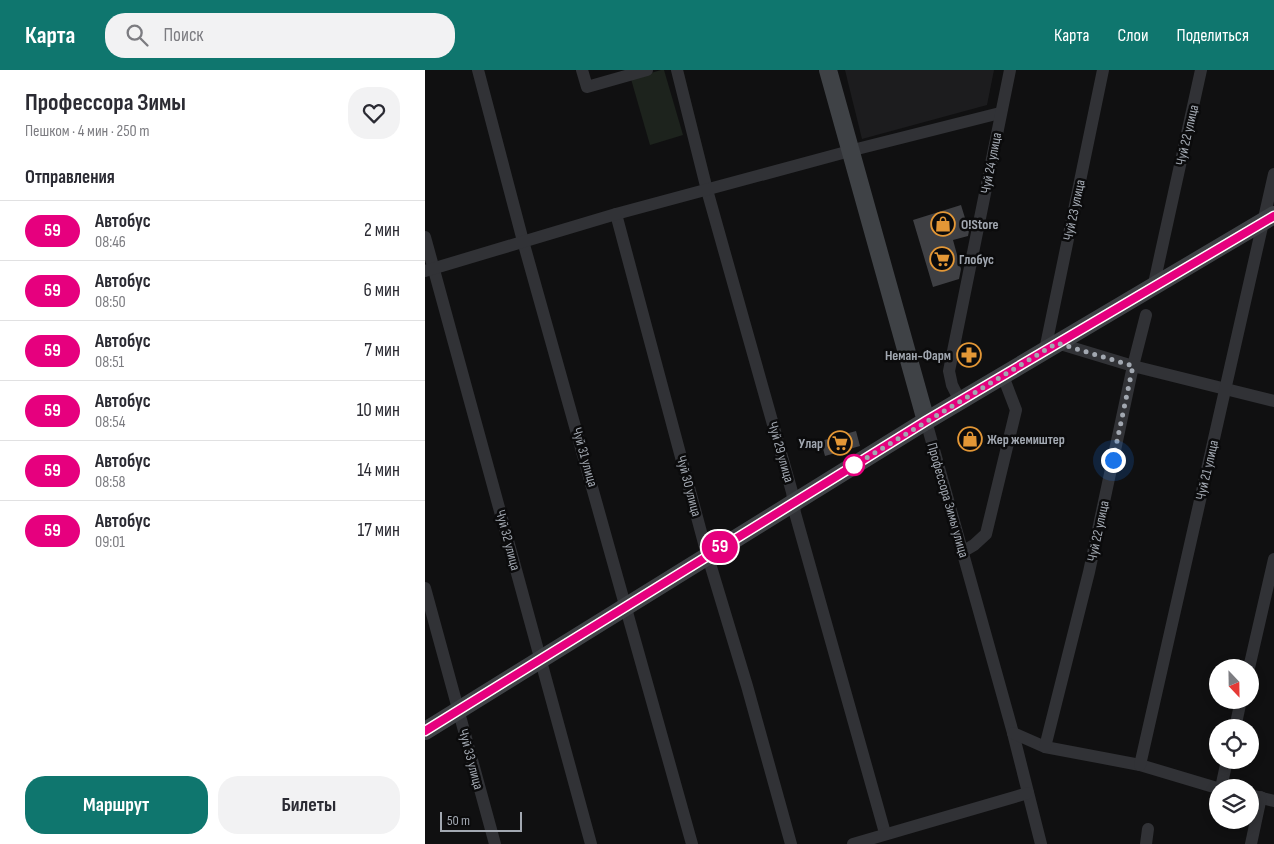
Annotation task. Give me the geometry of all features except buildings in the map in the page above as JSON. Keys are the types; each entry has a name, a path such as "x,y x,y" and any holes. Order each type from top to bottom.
{"street":[{"name":"Чуй 31 улица","path":"478,70 523,241 692,844"},
{"path":"582,70 587,87 647,70"},
{"name":"Чуй 29 улица","path":"677,70 707,190 794,502 795,513 885,833"},
{"name":"Профессора Зимы улица","path":"828,70 1013,733 1041,844"},
{"name":"Чуй 24 улица","path":"960,401 952,385 949,371 1010,70"},
{"name":"Чуй 23 улица","path":"1051,347 1103,70"},
{"name":"Чуй 22 улица","path":"1153,288 1201,70"},
{"path":"429,270 616,214 1000,113"},
{"name":"Чуй 21 улица","path":"1140,765 1225,389 1269,219 1274,174"},
{"name":"Чуй 30 улица","path":"616,214 707,555 747,686 791,844"},
{"path":"425,731 926,421 1269,219"},
{"name":"Чуй 32 улица","path":"425,237 429,270 591,844"},
{"name":"Чуй 22 улица","path":"1045,747 1089,572 1133,366 1146,315"},
{"path":"1051,347 1274,401"},
{"path":"962,552 974,545 986,534 1015,410 1003,376"},
{"path":"1251,659 1274,559"},
{"name":"Чуй 33 улица","path":"425,588 495,844"},
{"path":"1013,733 1045,747 1140,765 1209,785"},
{"path":"853,844 885,833 1028,793"},
{"path":"1259,797 1274,801"},
{"path":"1146,844 1148,829"},
{"path":"1251,844 1253,829"}],"shaded area":[{"path":"664,70 683,135 650,145 631,79"},
{"path":"845,70 994,70 987,105 862,139"}],"bus line":[{"name":"59","path":"425,731 926,421 1274,216"}],"place":[{"name":"O!Store","path":"943,224"},
{"name":"Глобус","path":"942,259"},
{"name":"Неман-Фарм","path":"969,355"},
{"name":"Жер жемиштер","path":"970,439"},
{"name":"Улар","path":"840,443"}],"route":[{"path":"854,465 1057,343 1133,366 1113,460"}]}
